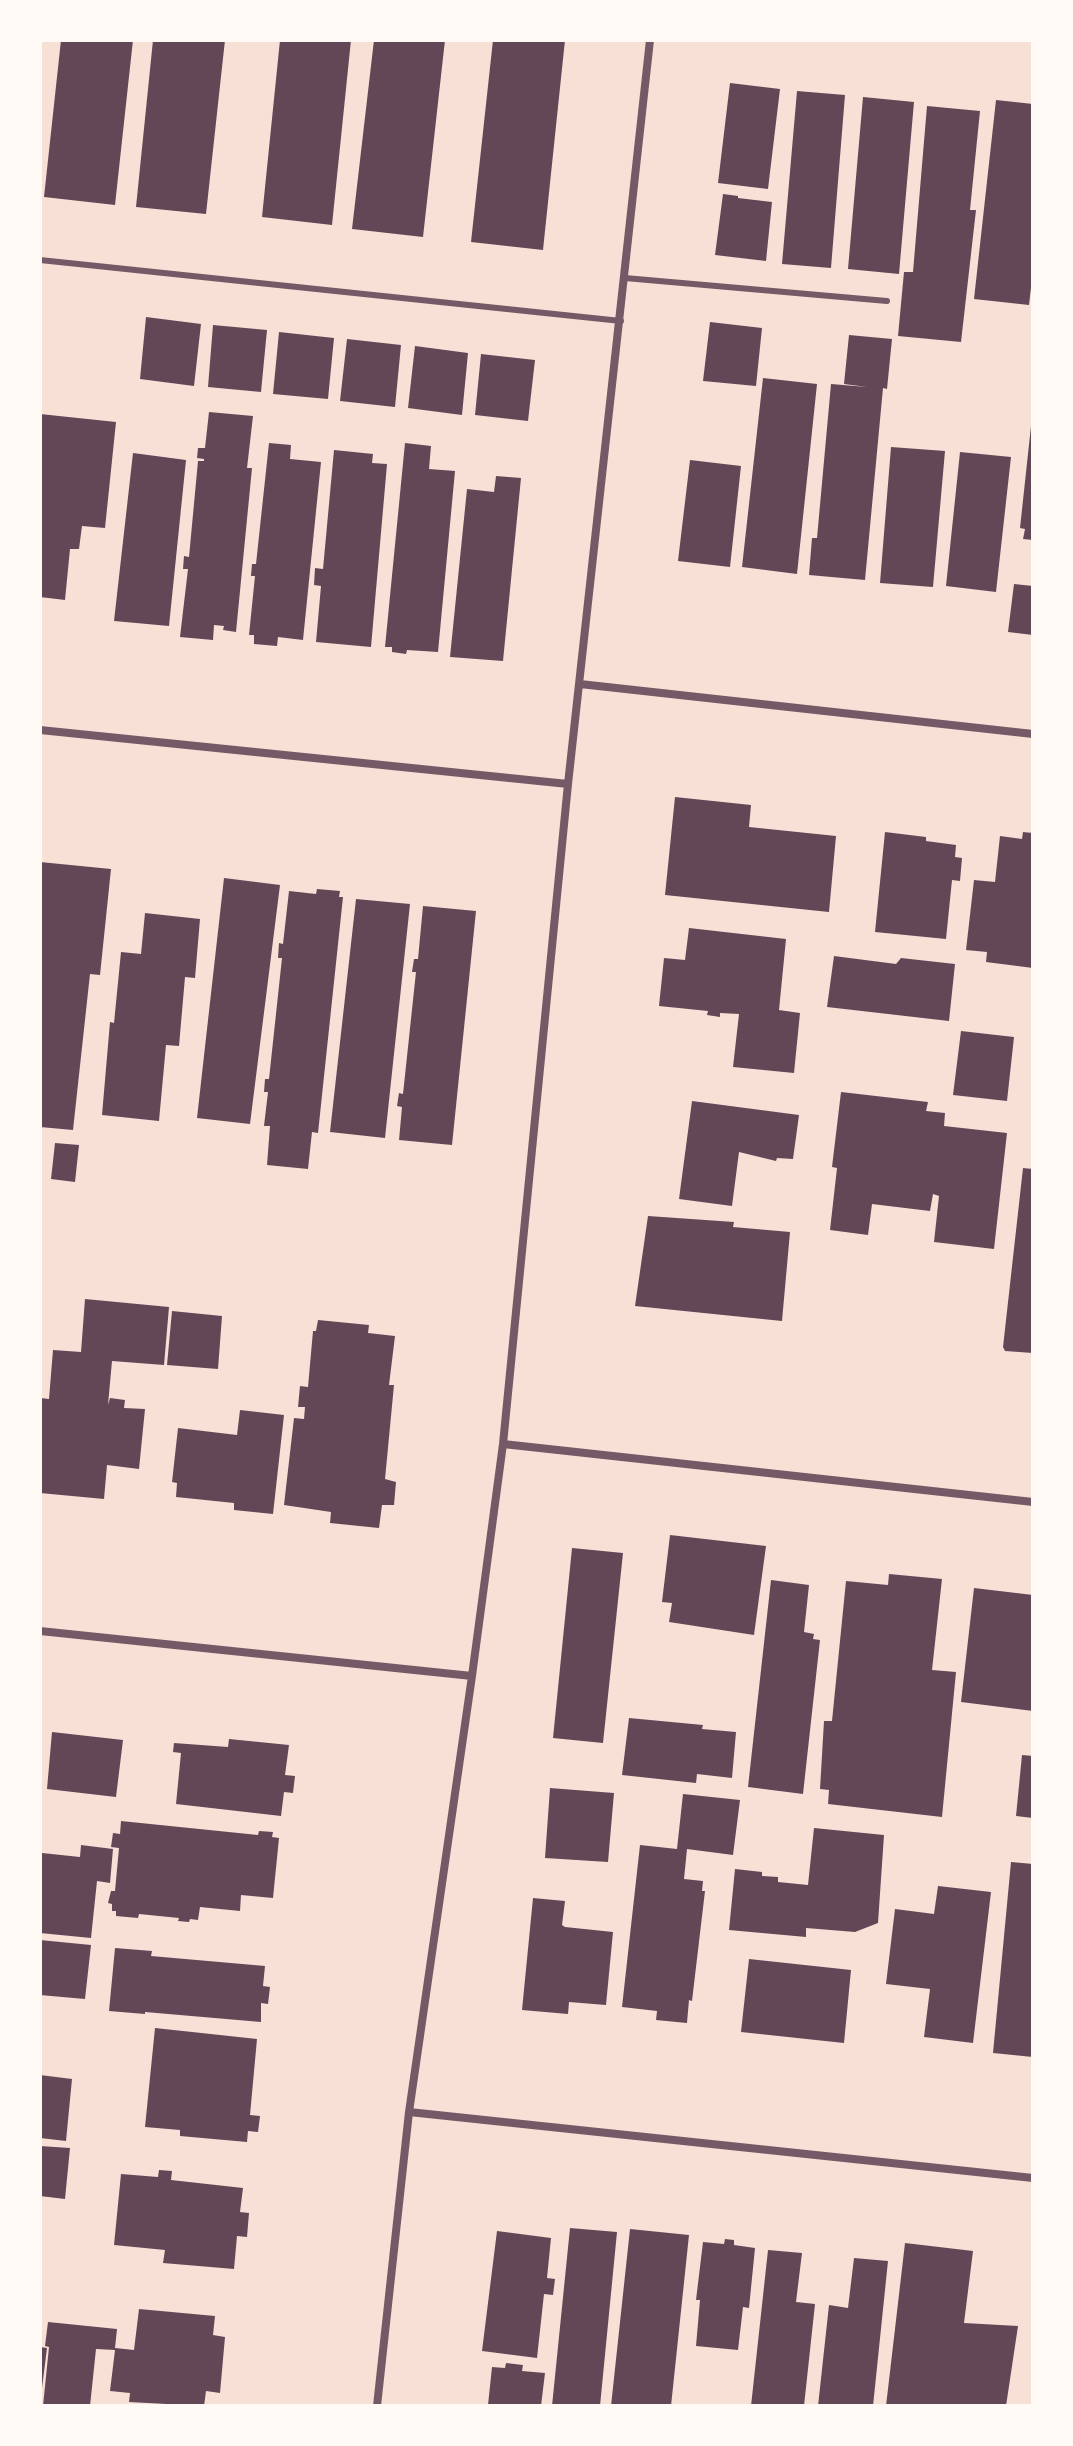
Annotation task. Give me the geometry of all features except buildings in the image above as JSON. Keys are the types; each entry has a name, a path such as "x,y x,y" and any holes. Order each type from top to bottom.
{"street":[{"path":"377,2406 409,2112 503,1444 568,784 650,40"},
{"path":"580,684 1033,734"},
{"path":"40,730 568,784"},
{"path":"503,1444 1033,1502"},
{"path":"40,1631 472,1676"},
{"path":"409,2112 1033,2178"}],"lane":[{"path":"40,260 621,321"},
{"path":"625,278 887,301"}]}
